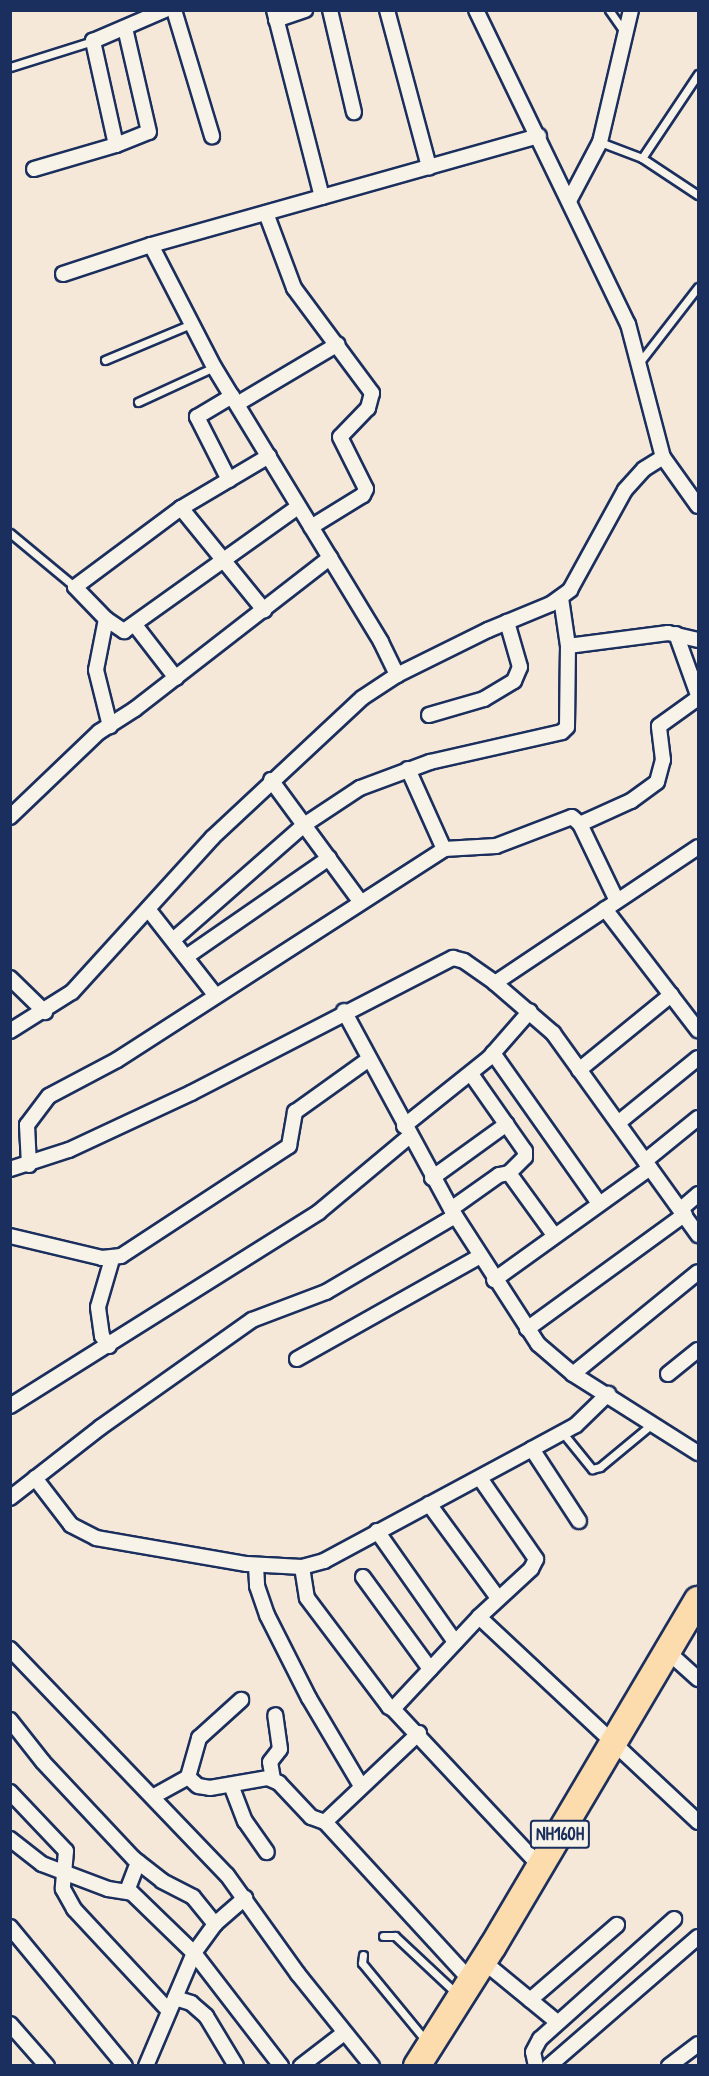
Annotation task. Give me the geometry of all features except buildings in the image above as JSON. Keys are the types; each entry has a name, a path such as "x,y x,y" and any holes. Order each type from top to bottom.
{"highway":[{"name":"NH160H","path":"423,2055 472,1980 699,1600"}],"street":[{"path":"116,145 93,41 165,10"},
{"path":"174,10 212,136"},
{"path":"305,10 275,15 322,197"},
{"path":"330,10 354,112"},
{"path":"387,10 429,167"},
{"path":"476,10 570,199 628,324 663,457 699,506"},
{"path":"570,199 600,142 631,10"},
{"path":"34,169 145,136 150,126 125,28"},
{"path":"63,274 152,245 539,136"},
{"path":"266,213 290,282 372,393 368,408 340,436 366,489 311,527"},
{"path":"152,245 214,366 381,642 397,675"},
{"path":"229,480 196,417 235,400 338,344"},
{"path":"269,456 181,508 75,587 106,619 124,631 298,507"},
{"path":"10,1031 45,1012 86,978 148,909 271,780 345,712 397,675 561,598 576,582 625,490 644,469 663,457"},
{"path":"181,508 264,609"},
{"path":"10,817 84,745 176,678 330,558"},
{"path":"173,940 304,825 360,788 408,769 562,732 567,726 568,646 561,598"},
{"path":"106,619 96,670 110,726"},
{"path":"429,715 484,699 514,681 520,667 507,622"},
{"path":"135,625 176,678"},
{"path":"568,646 676,634 699,640"},
{"path":"580,824 631,801 657,782 663,760 659,726 699,696 676,634"},
{"path":"408,769 444,849"},
{"path":"271,780 360,901"},
{"path":"29,1165 27,1125 37,1107 216,996 360,901 444,849 496,846 572,817 580,824 617,901"},
{"path":"495,983 699,847"},
{"path":"186,957 329,858"},
{"path":"148,909 216,996"},
{"path":"605,909 699,1030"},
{"path":"10,1169 29,1165 191,1093 344,1011 453,958 465,961 495,983 553,1033 699,1235"},
{"path":"10,978 45,1012"},
{"path":"579,1070 671,995"},
{"path":"344,1011 432,1178 479,1257 527,1329 554,1361 699,1453"},
{"path":"10,1406 109,1346 222,1270 319,1212 471,1074 530,1011"},
{"path":"493,1053 599,1203"},
{"path":"618,1123 699,1058"},
{"path":"109,1346 102,1336 98,1307 112,1259 289,1146 295,1112 369,1059"},
{"path":"10,1498 252,1320 327,1293 453,1213 499,1175 509,1173 525,1157 525,1150 471,1074"},
{"path":"494,1280 599,1203 648,1164 699,1118"},
{"path":"432,1178 507,1124"},
{"path":"509,1173 554,1234"},
{"path":"527,1329 683,1211 699,1194"},
{"path":"10,1236 112,1259"},
{"path":"297,1359 479,1257"},
{"path":"573,1374 699,1272"},
{"path":"668,1374 699,1350"},
{"path":"35,1478 78,1530 124,1545 178,1550 256,1565 302,1567 324,1561 532,1449 562,1432 608,1394"},
{"path":"532,1449 579,1521"},
{"path":"393,1709 479,1617 531,1569 536,1559 480,1478"},
{"path":"429,1504 498,1598"},
{"path":"377,1531 455,1642"},
{"path":"256,1565 257,1586 267,1615 309,1698 362,1786"},
{"path":"302,1567 304,1590 314,1610 393,1709 419,1733 540,1866"},
{"path":"363,1576 430,1669"},
{"path":"479,1617 612,1745 699,1822"},
{"path":"10,1649 153,1796 244,1899 344,2033 372,2066"},
{"path":"667,1651 699,1678"},
{"path":"153,1796 188,1777 199,1738 241,1700"},
{"path":"275,1715 280,1749 270,1762 273,1779 311,1817 325,1822 472,1980 530,2000 557,2022"},
{"path":"10,1719 43,1762 138,1862 171,1887 193,1897 215,1924"},
{"path":"325,1822 419,1733"},
{"path":"188,1777 203,1788 273,1779"},
{"path":"231,1785 245,1821 267,1851"},
{"path":"10,1792 66,1851 63,1889 74,1909 169,2011"},
{"path":"10,1839 42,1863 108,1889 127,1891 194,1953 281,2066"},
{"path":"127,1891 138,1862"},
{"path":"146,2066 194,1953 215,1924 244,1899"},
{"path":"536,2066 533,2052 557,2022 674,1919"},
{"path":"530,2000 617,1925"},
{"path":"12,1932 125,2066"},
{"path":"549,2066 699,1937"},
{"path":"175,1998 191,2003 206,2016 236,2066"},
{"path":"14,2033 47,2066"},
{"path":"301,2066 344,2033"},
{"path":"669,2066 699,2044"}],"lane":[{"path":"609,10 625,34"},
{"path":"10,67 93,41"},
{"path":"642,158 699,74"},
{"path":"600,142 642,158 699,195"},
{"path":"639,363 699,287"},
{"path":"105,360 191,324"},
{"path":"138,402 214,366"},
{"path":"10,533 75,587"},
{"path":"562,1432 592,1469 600,1467 653,1422"},
{"path":"383,1936 395,1936 472,1980"},
{"path":"363,1955 362,1963 423,2055"}]}
